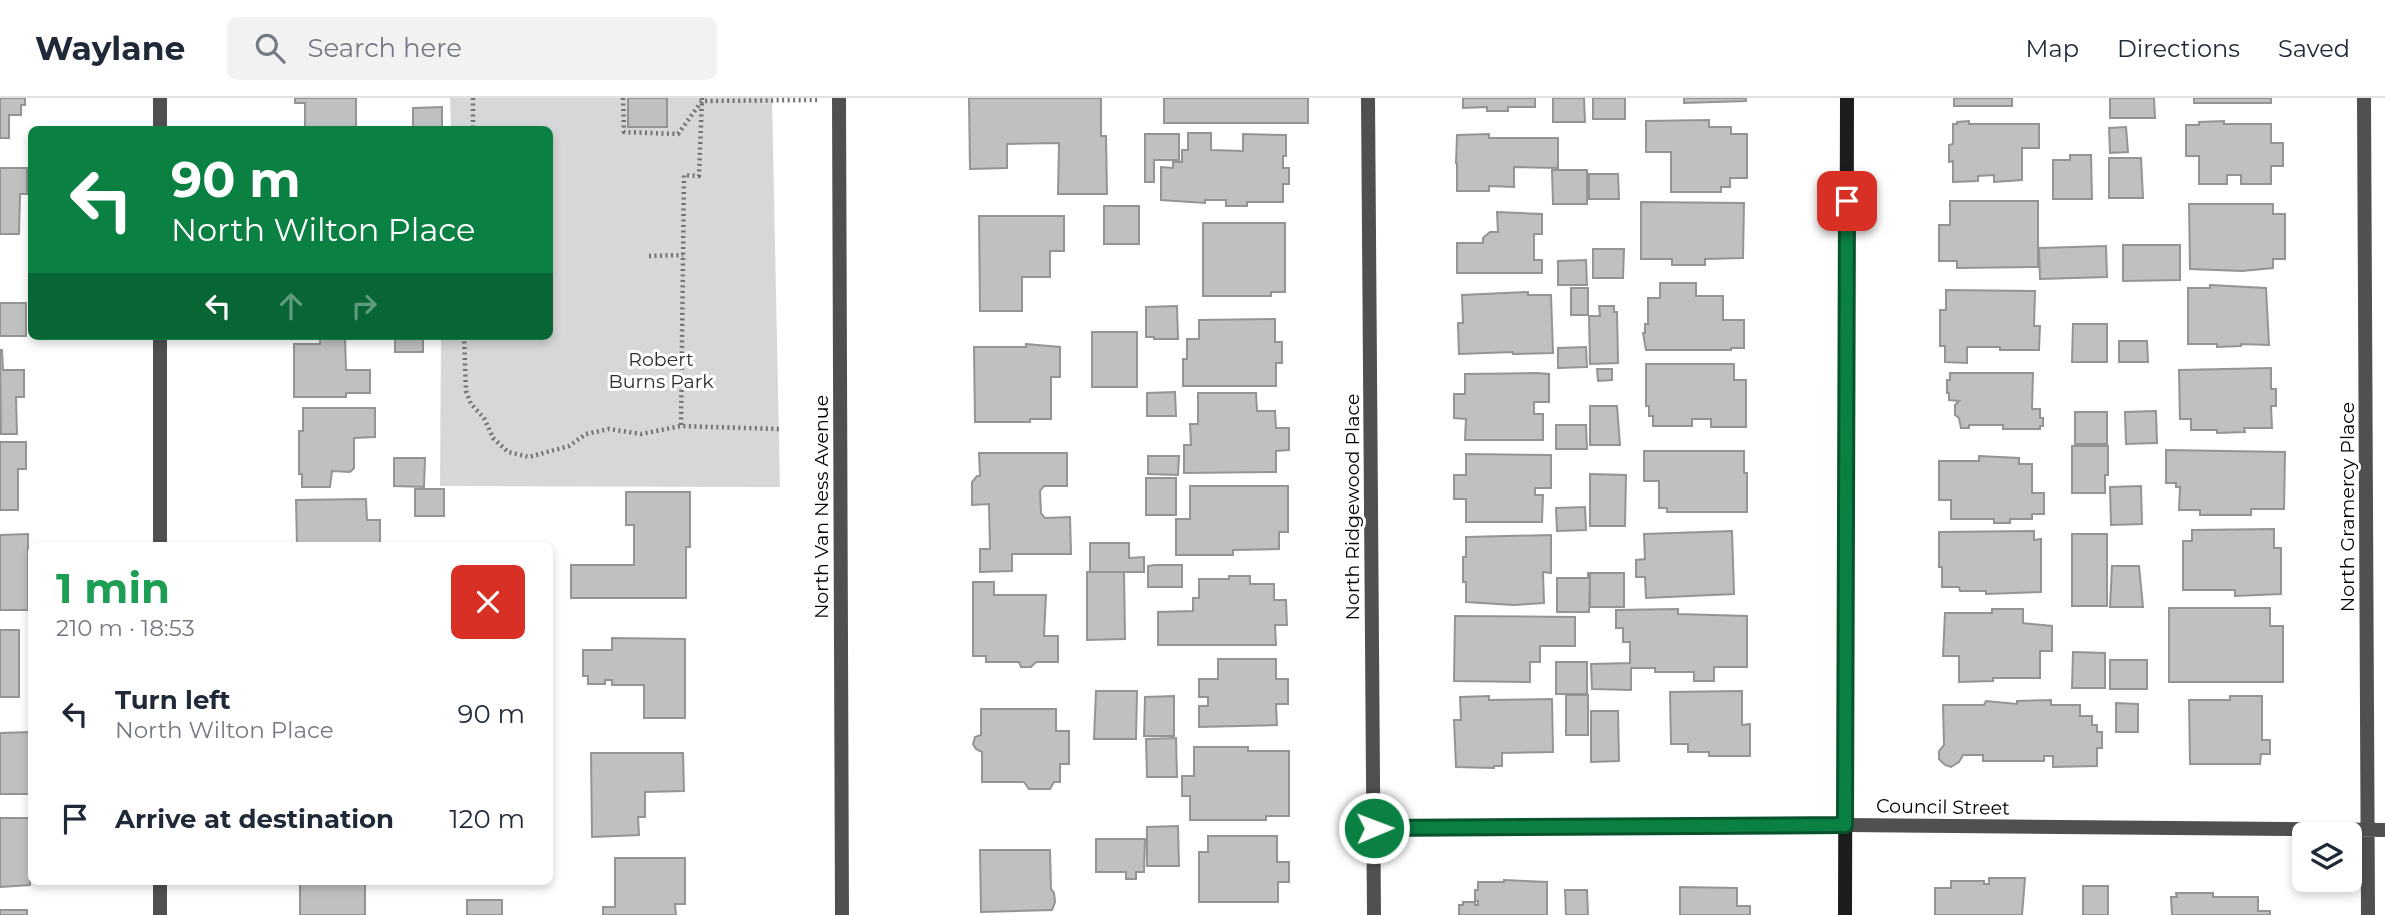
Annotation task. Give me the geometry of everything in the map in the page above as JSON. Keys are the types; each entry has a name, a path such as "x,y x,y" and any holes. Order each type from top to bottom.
{"main road":[{"path":"1845,915 1847,98"}],"street":[{"path":"160,98 160,126"},
{"name":"North Ridgewood Place","path":"1368,98 1374,915"},
{"name":"North Gramercy Place","path":"2364,98 2368,915"},
{"name":"North Van Ness Avenue","path":"839,99 842,915"},
{"path":"160,340 160,542"},
{"name":"Council Street","path":"1374,828 1845,825 2385,830"},
{"path":"160,885 160,915"}],"path":[{"path":"473,98 473,126"},
{"path":"623,98 624,132 678,134 702,100"},
{"path":"702,100 839,99"},
{"path":"681,426 684,175 699,176 702,100"},
{"path":"649,256 683,255"},
{"path":"464,340 466,391 471,404 484,418 493,438 508,452 528,457 569,446 586,434 609,429 641,434 681,426 780,429"}],"green space":[{"name":"Robert Burns Park","path":"450,98 772,98 780,487 440,486 441,340 553,340 553,126 451,126"}],"building":[{"path":"0,98 25,98 25,105 21,105 21,115 9,115 9,138 0,138"},
{"path":"295,98 356,98 356,126 305,126 305,103 295,103"},
{"path":"628,98 667,98 667,127 628,127"},
{"path":"969,98 1101,98 1101,136 1106,136 1107,194 1058,194 1059,143 1007,144 1007,168 970,169"},
{"path":"1164,98 1308,98 1308,123 1164,123"},
{"path":"1463,98 1535,98 1535,107 1508,107 1508,111 1487,111 1487,107 1463,108"},
{"path":"1553,98 1584,98 1585,122 1553,122"},
{"path":"1593,98 1625,98 1625,119 1593,119"},
{"path":"1684,98 1746,98 1746,101 1684,103"},
{"path":"1954,98 2012,98 2012,106 1954,106"},
{"path":"2110,98 2154,98 2155,118 2110,118"},
{"path":"2194,98 2271,98 2271,103 2194,103"},
{"path":"442,107 442,126 413,126 413,108"},
{"path":"1709,120 1709,127 1731,127 1731,134 1747,134 1747,178 1730,178 1730,187 1721,187 1721,192 1671,192 1671,152 1646,152 1646,121"},
{"path":"1969,121 1969,124 2039,124 2039,148 2022,148 2022,180 1994,182 1994,175 1978,176 1978,181 1953,182 1953,161 1949,162 1949,145 1953,144 1953,124"},
{"path":"2224,121 2224,124 2271,124 2271,143 2283,143 2283,166 2271,166 2271,184 2241,184 2241,175 2227,175 2227,184 2199,184 2199,156 2186,156 2186,125"},
{"path":"2126,127 2128,152 2110,153 2109,128"},
{"path":"1188,133 1211,133 1211,150 1243,151 1243,134 1286,135 1283,168 1289,168 1289,184 1283,184 1283,202 1247,202 1247,206 1226,206 1226,200 1205,200 1205,203 1161,200 1161,167 1173,168 1173,162 1182,162 1182,150 1188,150"},
{"path":"1145,134 1179,134 1179,160 1154,160 1154,182 1145,182"},
{"path":"1489,134 1489,138 1558,138 1558,168 1514,167 1514,187 1489,186 1489,191 1457,191 1457,135"},
{"path":"2070,155 2091,155 2092,199 2053,199 2053,160 2070,160"},
{"path":"2109,158 2141,158 2143,198 2109,198"},
{"path":"0,168 27,168 27,194 20,194 19,234 0,234"},
{"path":"1552,170 1587,170 1587,204 1553,204"},
{"path":"1589,174 1618,174 1619,199 1589,199"},
{"path":"1950,201 2038,201 2038,267 1957,268 1957,261 1939,261 1939,225 1950,225"},
{"path":"1641,202 1744,203 1743,258 1705,259 1705,265 1672,265 1672,259 1641,259"},
{"path":"2189,204 2273,204 2273,214 2285,214 2285,259 2273,259 2273,268 2242,271 2190,269"},
{"path":"1104,206 1139,206 1139,244 1104,244"},
{"path":"1497,212 1542,214 1542,234 1534,234 1534,260 1542,260 1542,273 1457,273 1457,243 1483,243 1483,238 1490,232 1498,232"},
{"path":"979,216 1064,216 1064,251 1050,251 1050,277 1022,277 1022,311 980,311"},
{"path":"1203,223 1285,223 1285,292 1271,292 1271,296 1203,296"},
{"path":"2123,245 2180,245 2180,280 2123,281"},
{"path":"2106,246 2107,277 2040,279 2039,248"},
{"path":"1593,249 1624,249 1623,278 1593,278"},
{"path":"1586,260 1587,285 1558,285 1558,261"},
{"path":"1660,283 1696,283 1696,296 1723,296 1723,320 1744,320 1744,348 1646,350 1643,333 1645,324 1648,324 1648,298 1660,298"},
{"path":"2210,285 2266,288 2269,345 2217,347 2217,344 2188,344 2188,288 2210,288"},
{"path":"1571,288 1588,288 1588,315 1571,315"},
{"path":"1946,290 2035,291 2034,326 2040,326 2039,350 1967,347 1967,363 1945,362 1945,346 1940,346 1940,310 1946,310"},
{"path":"1528,292 1528,295 1551,295 1553,353 1459,354 1458,323 1463,323 1462,295"},
{"path":"0,303 26,303 26,336 0,336"},
{"path":"1177,306 1178,339 1146,337 1146,307"},
{"path":"1599,306 1614,306 1614,312 1617,312 1618,363 1590,364 1589,316 1600,316"},
{"path":"1275,319 1275,342 1282,342 1282,363 1276,363 1276,386 1183,386 1183,359 1187,359 1187,339 1199,339 1199,320"},
{"path":"2073,324 2107,324 2107,362 2072,362"},
{"path":"1092,332 1137,332 1137,387 1092,387"},
{"path":"320,340 345,340 346,370 370,370 370,393 346,393 346,397 294,397 294,344 320,344"},
{"path":"395,340 423,340 423,352 395,352"},
{"path":"2119,341 2147,341 2148,362 2119,362"},
{"path":"1026,344 1060,347 1060,377 1051,377 1051,419 1030,419 1030,422 975,422 974,347 1026,347"},
{"path":"1586,347 1587,367 1558,368 1558,348"},
{"path":"0,350 3,370 24,370 24,397 16,397 17,434 1,434"},
{"path":"1646,364 1734,364 1734,380 1746,380 1746,427 1711,427 1711,419 1692,419 1692,426 1653,426 1653,416 1649,416 1649,406 1646,406"},
{"path":"2271,368 2271,389 2276,389 2276,406 2271,406 2272,428 2244,428 2245,432 2217,433 2217,430 2191,430 2191,419 2180,419 2179,370"},
{"path":"1597,369 1612,369 1612,380 1598,381"},
{"path":"1950,373 2033,373 2032,409 2040,409 2043,426 2040,426 2040,429 2003,429 2003,425 1969,425 1969,428 1961,428 1959,418 1955,415 1955,405 1959,401 1949,400 1947,393"},
{"path":"1465,374 1549,374 1549,402 1534,402 1534,414 1543,414 1543,440 1465,440 1466,419 1454,418 1454,394 1465,394"},
{"path":"1175,392 1176,416 1147,416 1147,393"},
{"path":"1198,393 1256,393 1257,411 1275,411 1276,428 1289,428 1289,450 1276,451 1276,472 1184,473 1184,445 1191,445 1190,424 1198,424"},
{"path":"1590,406 1617,406 1620,445 1590,445"},
{"path":"303,408 375,408 375,437 354,438 354,468 350,472 332,471 330,487 302,487 302,474 299,474 299,431 303,431"},
{"path":"2156,411 2157,443 2126,444 2125,412"},
{"path":"2075,412 2107,412 2107,444 2075,444"},
{"path":"1556,425 1586,425 1587,449 1556,449"},
{"path":"0,442 26,442 26,469 18,469 18,510 0,510"},
{"path":"2072,446 2108,446 2105,493 2072,493"},
{"path":"2166,450 2285,452 2284,509 2251,509 2251,515 2200,515 2200,510 2179,510 2180,487 2176,487 2176,483 2166,483"},
{"path":"1644,451 1744,451 1747,512 1667,512 1667,508 1659,508 1659,481 1644,481"},
{"path":"979,453 1067,453 1067,486 1044,486 1040,491 1041,513 1045,518 1070,517 1071,554 1012,554 1012,571 980,572 980,549 990,549 989,504 972,505 972,482 980,476"},
{"path":"1466,454 1551,455 1551,488 1535,488 1535,495 1543,495 1542,522 1466,522 1466,499 1454,499 1454,475 1466,475"},
{"path":"1148,456 1179,456 1178,475 1148,474"},
{"path":"1979,456 2019,458 2019,464 2032,464 2032,493 2044,493 2044,514 2032,514 2032,519 2010,519 2010,523 1994,523 1994,519 1951,519 1951,500 1939,500 1939,461 1979,461"},
{"path":"394,458 425,458 424,487 394,486"},
{"path":"1590,474 1626,475 1625,526 1590,526"},
{"path":"1146,478 1176,478 1176,515 1146,515"},
{"path":"1190,486 1288,486 1288,532 1279,532 1279,549 1233,550 1233,555 1176,555 1176,519 1190,519"},
{"path":"2141,486 2142,524 2111,525 2110,487"},
{"path":"415,489 444,489 444,516 415,516"},
{"path":"626,492 690,492 686,598 571,598 571,565 634,565 634,525 626,525"},
{"path":"366,499 367,520 380,520 380,542 297,542 296,500"},
{"path":"1585,507 1586,530 1557,531 1556,508"},
{"path":"2274,529 2274,548 2281,548 2281,594 2235,596 2235,590 2183,590 2183,541 2192,541 2192,530"},
{"path":"1732,531 1734,594 1646,598 1645,577 1636,577 1636,560 1645,559 1644,534"},
{"path":"2034,531 2034,540 2041,539 2041,592 1986,594 1986,591 1960,591 1959,587 1942,587 1939,532"},
{"path":"28,534 28,610 0,610 0,535"},
{"path":"2072,534 2107,534 2107,606 2072,606"},
{"path":"1551,535 1551,573 1543,572 1544,603 1514,605 1466,602 1463,557 1466,557 1466,537"},
{"path":"1090,543 1129,543 1129,558 1144,557 1144,572 1090,572"},
{"path":"1182,565 1182,587 1148,587 1148,566"},
{"path":"2112,566 2139,566 2143,607 2110,607"},
{"path":"1087,572 1124,572 1125,639 1087,640"},
{"path":"1588,573 1589,612 1557,612 1557,578 1588,578"},
{"path":"1590,573 1624,573 1624,607 1590,607"},
{"path":"1229,576 1250,576 1250,584 1274,584 1274,600 1286,600 1287,625 1275,625 1276,645 1158,645 1158,612 1193,611 1193,598 1199,598 1199,579 1229,579"},
{"path":"973,582 994,582 994,595 1046,595 1044,636 1058,636 1058,662 1036,662 1031,667 1021,667 1019,662 986,662 986,656 973,656"},
{"path":"2169,608 2270,608 2270,626 2283,626 2283,682 2169,682"},
{"path":"1678,609 1678,614 1747,616 1747,667 1714,667 1714,681 1694,681 1694,672 1655,672 1655,668 1631,668 1631,690 1592,689 1591,664 1630,663 1630,642 1623,642 1623,628 1616,628 1616,610"},
{"path":"1992,609 2023,609 2023,623 2052,626 2052,651 2040,651 2040,678 1993,678 1993,681 1959,682 1959,656 1943,656 1945,613 1992,613"},
{"path":"1455,616 1575,617 1575,646 1540,646 1540,662 1530,662 1530,682 1454,681"},
{"path":"0,630 19,630 19,697 0,697"},
{"path":"612,638 685,639 685,718 644,718 644,685 612,685 612,680 605,680 605,684 588,684 588,676 583,676 583,650 612,650"},
{"path":"2073,652 2105,653 2105,688 2072,688"},
{"path":"1218,659 1276,659 1276,679 1288,679 1288,704 1276,704 1277,725 1199,727 1199,706 1208,706 1208,697 1199,697 1199,679 1218,679"},
{"path":"2110,660 2147,660 2147,689 2110,689"},
{"path":"1556,662 1587,662 1587,694 1556,694"},
{"path":"1096,691 1137,691 1136,739 1094,739"},
{"path":"1742,691 1742,725 1750,724 1750,756 1709,756 1709,752 1688,752 1688,744 1671,744 1670,692"},
{"path":"1566,695 1588,695 1588,735 1566,735"},
{"path":"1174,696 1174,736 1144,736 1145,697"},
{"path":"1489,696 1489,700 1552,699 1553,752 1502,753 1502,766 1456,767 1454,720 1461,720 1460,697"},
{"path":"2230,696 2262,696 2262,740 2270,740 2270,754 2261,754 2260,764 2190,764 2189,700 2230,700"},
{"path":"2051,700 2051,705 2080,705 2080,716 2092,716 2092,725 2097,725 2097,732 2102,732 2102,748 2097,748 2097,766 2053,767 2053,756 2044,756 2044,761 1983,761 1983,755 1963,755 1959,762 1951,767 1939,759 1939,751 1944,745 1943,705 1984,705 1986,701 2017,704 2017,701"},
{"path":"2116,703 2138,704 2138,732 2116,732"},
{"path":"981,709 1056,709 1056,731 1069,731 1069,764 1060,764 1060,782 1054,782 1050,789 1029,789 1024,782 982,782 982,752 973,744 975,737 981,735"},
{"path":"1591,711 1618,711 1619,761 1591,762"},
{"path":"28,732 28,794 0,794 0,733"},
{"path":"1176,738 1177,777 1147,777 1146,739"},
{"path":"1194,747 1248,747 1248,751 1289,751 1289,816 1266,816 1266,820 1190,820 1190,796 1182,796 1182,776 1194,776"},
{"path":"591,753 683,753 684,791 645,792 645,817 638,817 639,835 592,837"},
{"path":"0,818 28,818 30,885 0,887"},
{"path":"1178,826 1179,866 1147,866 1147,827"},
{"path":"1208,836 1277,836 1277,862 1289,862 1289,882 1278,882 1278,902 1199,902 1199,852 1208,852"},
{"path":"1096,839 1145,839 1144,872 1136,872 1136,879 1126,879 1126,872 1096,872"},
{"path":"980,850 1050,850 1051,889 1055,902 1052,910 981,912"},
{"path":"615,858 685,858 685,904 675,904 676,915 603,915 603,907 615,907"},
{"path":"1989,878 2025,878 2022,915 1935,915 1935,888 1951,888 1951,881 1984,881 1984,884 1989,884"},
{"path":"1478,882 1547,882 1547,915 1459,915 1459,905 1463,905 1463,902 1475,902 1475,905 1478,905 1478,901 1475,901 1475,890 1478,890"},
{"path":"300,885 365,885 365,915 300,915"},
{"path":"2083,886 2108,886 2108,915 2083,915"},
{"path":"1680,887 1737,888 1737,906 1750,906 1750,915 1680,915"},
{"path":"1565,890 1587,890 1588,915 1566,915"},
{"path":"2176,893 2213,893 2213,897 2258,897 2258,911 2270,911 2270,915 2172,915 2171,897 2177,897"},
{"path":"467,900 502,900 502,915 467,915"},
{"path":"0,910 27,910 27,915 0,915"}],"route":[{"path":"1374,828 1845,825 1847,201"}]}
